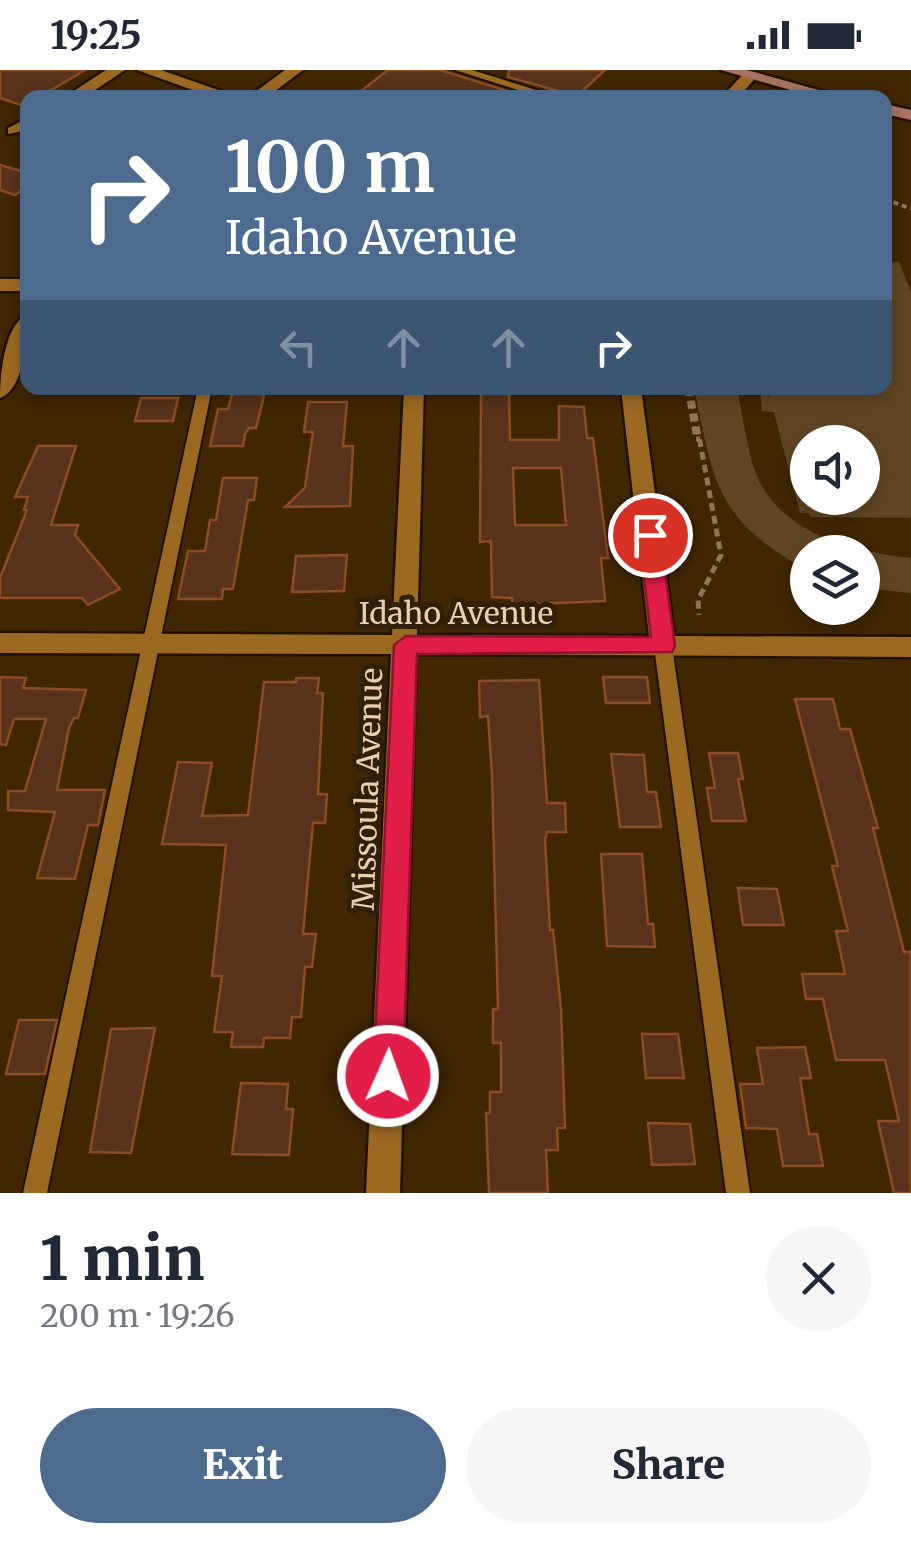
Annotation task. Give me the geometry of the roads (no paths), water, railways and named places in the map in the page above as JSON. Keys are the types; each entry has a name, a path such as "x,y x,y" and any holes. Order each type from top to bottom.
{"street":[{"path":"83,90 117,70"},
{"path":"145,70 208,90"},
{"path":"267,90 296,70"},
{"path":"730,70 807,90"},
{"path":"737,90 750,76"},
{"path":"0,391 20,340"},
{"name":"Missoula Avenue","path":"383,1193 414,395"},
{"path":"632,395 664,646"},
{"name":"Idaho Avenue","path":"0,643 664,646 909,654"}],"lane":[{"path":"460,70 529,90"},
{"path":"35,1193 204,395"},
{"path":"664,646 738,1193"}]}
